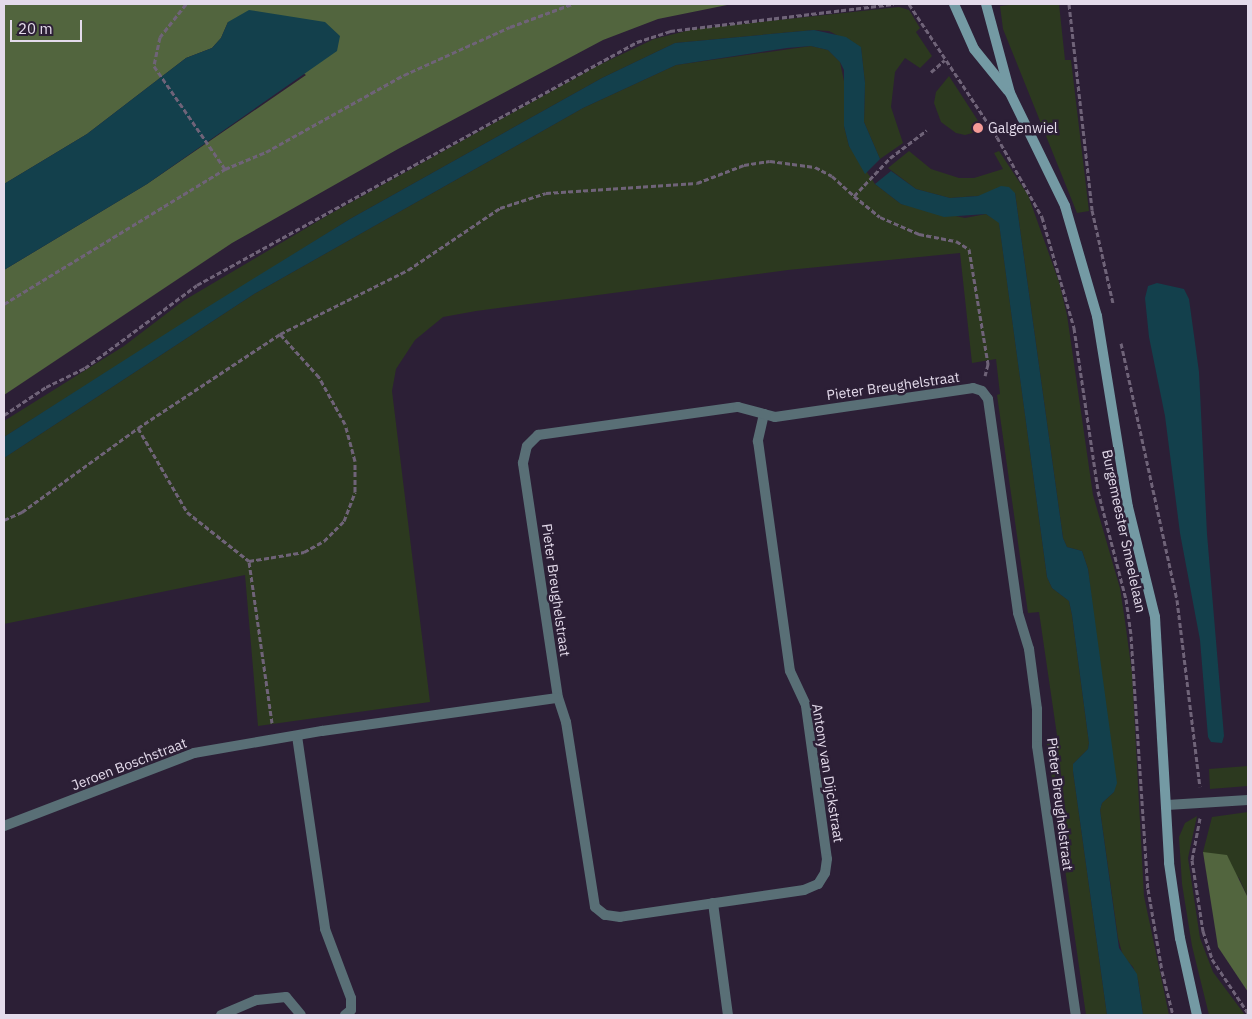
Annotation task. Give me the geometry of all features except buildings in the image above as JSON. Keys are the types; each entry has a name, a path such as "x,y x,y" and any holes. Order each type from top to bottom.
{"street":[{"name":"Burgemeester Smeelelaan","path":"954,4 974,49 1010,93"},
{"name":"Burgemeester Smeelelaan","path":"986,4 1010,93 1065,206 1097,316 1128,508 1155,617 1175,908 1197,1015"},
{"name":"Pieter Breughelstraat","path":"558,698 523,463 527,446 538,435 738,407 775,417 973,388 982,391 988,400 1018,613 1029,649 1037,709 1037,746 1076,1015"},
{"name":"Antony van Dijckstraat","path":"558,698 566,722 594,908 605,915 620,917 804,890 818,884 825,873 827,859 806,706 790,671 787,652 758,441 764,414"},
{"name":"Jeroen Boschstraat","path":"4,826 194,753 558,698"},
{"path":"297,736 325,929 351,998 351,1010 344,1015"},
{"path":"1167,805 1248,800"},
{"path":"713,903 728,1015"},
{"path":"222,1015 257,1000 286,997 300,1015"}],"path":[{"path":"186,4 160,37 154,66 216,152 224,169"},
{"path":"4,304 224,169 266,152 404,75 510,27 572,4"},
{"path":"4,415 46,387 92,363 197,285 637,42 670,31 893,4"},
{"name":"Burgemeester Smeelelaan","path":"909,4 997,137 1042,217 1074,328 1098,491 1129,618 1148,889 1162,971 1173,1015"},
{"path":"1069,4 1092,210 1115,312"},
{"path":"931,72 945,60"},
{"path":"854,196 890,158 927,130"},
{"path":"4,520 22,512 138,428 280,334 408,270 500,208 546,193 697,183 744,165 770,161 815,168 832,176 880,217 918,234 956,241 969,250 988,364 982,391"},
{"path":"248,562 304,552 324,541 344,521 355,492 355,461 345,424 319,377 280,334"},
{"path":"1120,340 1177,600 1200,803 1200,824 1193,846 1192,860 1203,932 1212,960 1248,1013"},
{"path":"138,428 187,512 248,562 274,740"}],"green space":[{"path":"4,4 732,4 658,19 603,40 398,149 232,243 4,395 4,270 147,184 306,75 228,22 221,38 212,48 186,58 87,134 4,184"},
{"path":"1059,4 1065,60 1071,60 1089,211 1077,213 1003,29 1000,6"},
{"path":"899,7 909,10 920,28 916,32 932,56 920,68 905,58 895,72 891,107 903,143 880,159 864,122 865,83 861,48 829,31 814,30 675,43 602,78 350,219 4,437 4,421 124,346 183,301 330,214 597,66 654,39 694,29"},
{"path":"811,46 828,50 840,62 845,86 844,126 849,146 875,184 901,204 965,218 986,214 999,222 1047,577 1052,588 1069,601 1072,615 1089,743 1088,749 1073,764 1073,771 1107,1015 1086,1015 1047,744 1058,742 1039,612 1028,613 997,395 1000,394 996,359 972,363 960,253 788,270 476,311 443,317 415,340 396,369 392,391 430,702 258,726 245,575 4,624 4,458 254,294 583,108 676,65"},
{"path":"949,76 984,130 965,135 956,133 941,122 934,103 936,92"},
{"path":"909,151 931,169 959,178 974,178 1003,169 994,153 999,151 1028,195 1059,282 1067,315 1093,495 1120,588 1125,621 1132,673 1144,896 1169,1015 1143,1015 1138,980 1133,967 1123,956 1118,938 1100,810 1102,803 1114,792 1088,569 1082,551 1067,547 1063,538 1015,193 950,198 916,189 888,168"},
{"path":"1248,766 1248,786 1210,789 1209,769"},
{"path":"1248,812 1248,898 1239,878 1203,852 1212,817"},
{"path":"1197,816 1188,858 1200,938 1213,972 1245,1015 1209,1015 1192,946 1182,884 1179,837 1185,823"},
{"path":"1203,852 1227,855 1248,898 1248,992 1218,947"}],"water":[{"path":"249,10 325,22 340,36 337,51 147,184 4,270 4,184 87,134 186,58 212,48 221,38 228,22"},
{"path":"814,30 846,37 861,47 865,83 864,122 880,159 865,174 849,146 844,126 844,70 840,62 828,50 811,46 787,48 676,65 583,108 254,294 4,458 4,437 206,308 350,219 602,78 675,43"},
{"path":"891,171 916,189 950,198 978,196 1001,186 1009,187 1015,193 1063,538 1067,547 1082,551 1088,569 1117,783 1114,792 1102,803 1100,810 1119,948 1137,974 1143,1015 1107,1015 1073,771 1073,764 1088,749 1089,743 1072,615 1069,601 1052,588 1047,577 999,223 986,214 944,217 901,204 875,184"},
{"path":"1157,283 1184,289 1189,299 1199,372 1207,534 1224,736 1222,743 1211,742 1208,737 1200,640 1180,533 1165,416 1149,337 1145,298 1148,286"}],"place":[{"name":"Galgenwiel","path":"978,128"}]}
